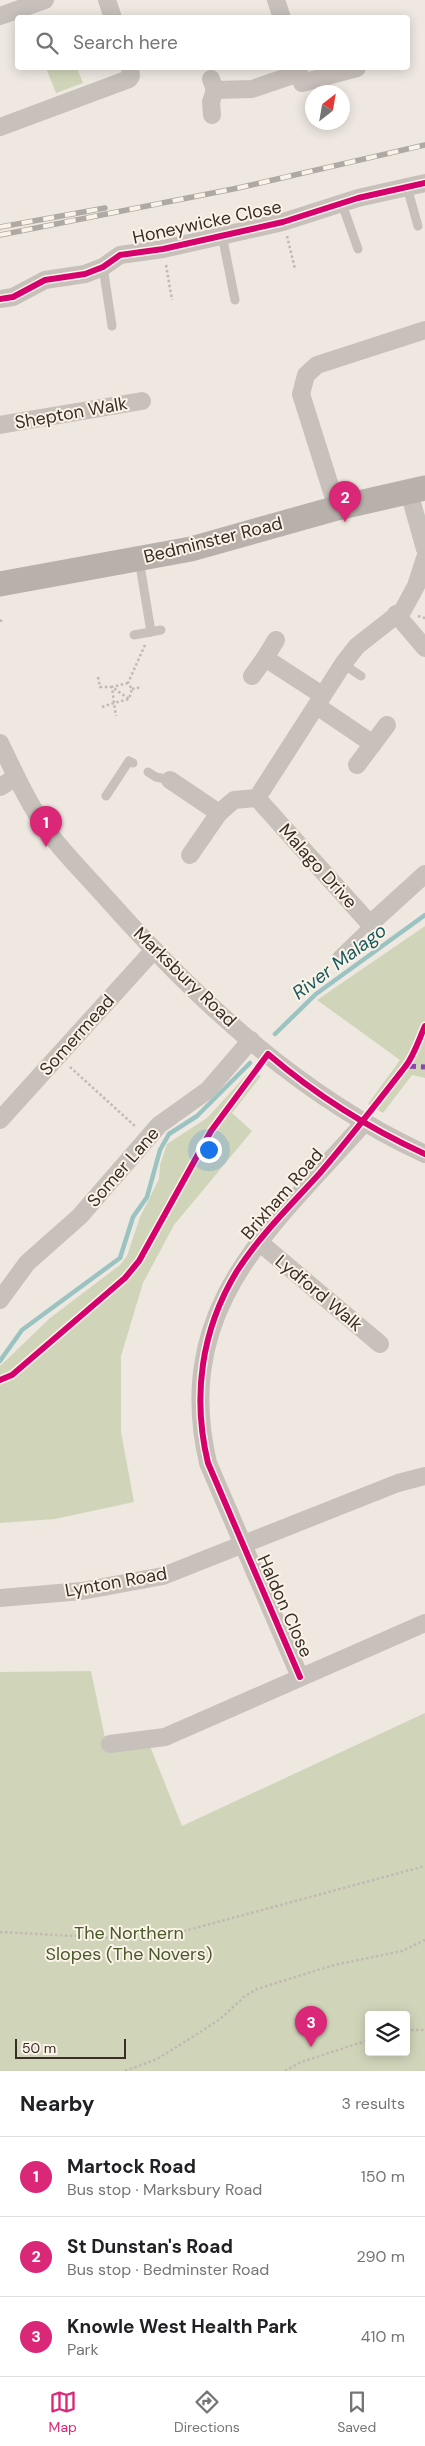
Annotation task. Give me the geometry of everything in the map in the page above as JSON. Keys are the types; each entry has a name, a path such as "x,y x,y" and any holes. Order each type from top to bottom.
{"main road":[{"name":"Bedminster Road","path":"0,584 191,549 337,508 417,490"}],"street":[{"path":"0,16 45,0"},
{"path":"107,0 112,15"},
{"path":"276,0 281,15"},
{"path":"212,115 213,85 252,89 299,74 338,70"},
{"path":"0,127 131,72"},
{"name":"Honeywicke Close","path":"0,299 13,297 45,280 85,274 102,267 120,255 163,249 283,222 358,198 425,183"},
{"path":"337,508 301,394 306,375 311,368 317,365 425,330"},
{"name":"Shepton Walk","path":"0,425 142,401"},
{"path":"417,490 425,549"},
{"path":"190,855 219,813 234,800 256,798 343,664 357,646 403,610 416,586 425,558"},
{"path":"396,614 425,648"},
{"path":"252,676 276,640"},
{"path":"265,658 374,744"},
{"path":"357,765 387,725"},
{"name":"Marksbury Road","path":"0,743 31,805 50,834 153,951 308,1088 364,1123 425,1154"},
{"path":"0,787 16,777"},
{"path":"170,780 219,813"},
{"name":"Malago Drive","path":"256,798 370,924 425,874"},
{"name":"Somermead","path":"0,1120 153,951"},
{"name":"Somer Lane","path":"0,1300 27,1263 80,1216 159,1125 208,1090 258,1045"},
{"name":"Brixham Road","path":"242,1546 208,1464 201,1433 200,1380 212,1322 238,1271 259,1242 364,1123"},
{"name":"Lydford Walk","path":"259,1242 380,1344"},
{"name":"Lynton Road","path":"0,1598 82,1591 163,1576 398,1483 425,1476"},
{"name":"Haldon Close","path":"242,1546 300,1677"},
{"name":"Haldon Close","path":"110,1744 165,1737 425,1623"}],"lane":[{"path":"407,187 418,226"},
{"path":"342,204 358,249"},
{"path":"222,235 235,300"},
{"path":"102,267 112,326"},
{"path":"139,559 151,632"},
{"path":"134,635 161,630"},
{"path":"343,664 361,676"},
{"path":"106,796 130,761 133,763"},
{"path":"148,772 156,777 170,780"},
{"path":"336,956 370,924"}],"path":[{"path":"283,222 295,269"},
{"path":"163,249 172,300"},
{"path":"0,620 4,623"},
{"path":"128,683 151,632"},
{"path":"98,677 100,687 112,687 128,683"},
{"path":"128,683 132,689"},
{"path":"112,687 129,699"},
{"path":"112,687 116,716"},
{"path":"132,689 142,687"},
{"path":"129,699 132,689"},
{"path":"102,706 129,699"},
{"path":"58,1056 149,1138"},
{"path":"0,1932 151,1940 425,1866"},
{"path":"125,2071 157,2059 220,2019 244,1997 257,1989 334,1965 402,1951 425,1940"},
{"path":"410,2030 425,2030"},
{"path":"285,2071 301,2062 365,2041"}],"green space":[{"path":"47,70 78,70 83,83 56,93"},
{"path":"425,926 425,1078 412,1075 383,1113 368,1104 400,1060 317,1000"},
{"path":"250,1071 261,1076 232,1113 252,1131 174,1225 143,1283 121,1356 121,1432 134,1502 55,1519 0,1523 0,1366 50,1318 120,1265 127,1256 140,1217 159,1179 160,1165 167,1144 207,1118"},
{"name":"The Northern Slopes (The Novers)","path":"91,1671 108,1752 150,1746 182,1826 425,1713 425,2071 0,2071 0,1672"}],"waterway":[{"name":"River Malago","path":"275,1034 316,994 425,915"},
{"name":"River Malago","path":"0,1361 22,1330 120,1258 133,1217 147,1197 160,1150 169,1134 197,1116 250,1063"}],"railway":[{"path":"0,235 238,188 425,145"},
{"path":"0,227 105,208"}],"marked path":[{"path":"406,1066 425,1067"}],"cycle path":[{"path":"0,299 13,297 45,280 85,274 103,267 120,255 163,249 283,222 358,198 425,183"},
{"path":"300,1677 208,1463 201,1413 203,1364 215,1317 237,1271 266,1232 331,1160 405,1067 414,1053 425,1026"},
{"path":"0,1380 12,1375 125,1278 139,1261 211,1131 268,1054 305,1084 343,1110 382,1133 425,1154"}],"place":[{"name":"St Dunstan's Road","path":"345,522"},
{"name":"Martock Road","path":"46,847"},
{"name":"Knowle West Health Park","path":"311,2047"}]}
